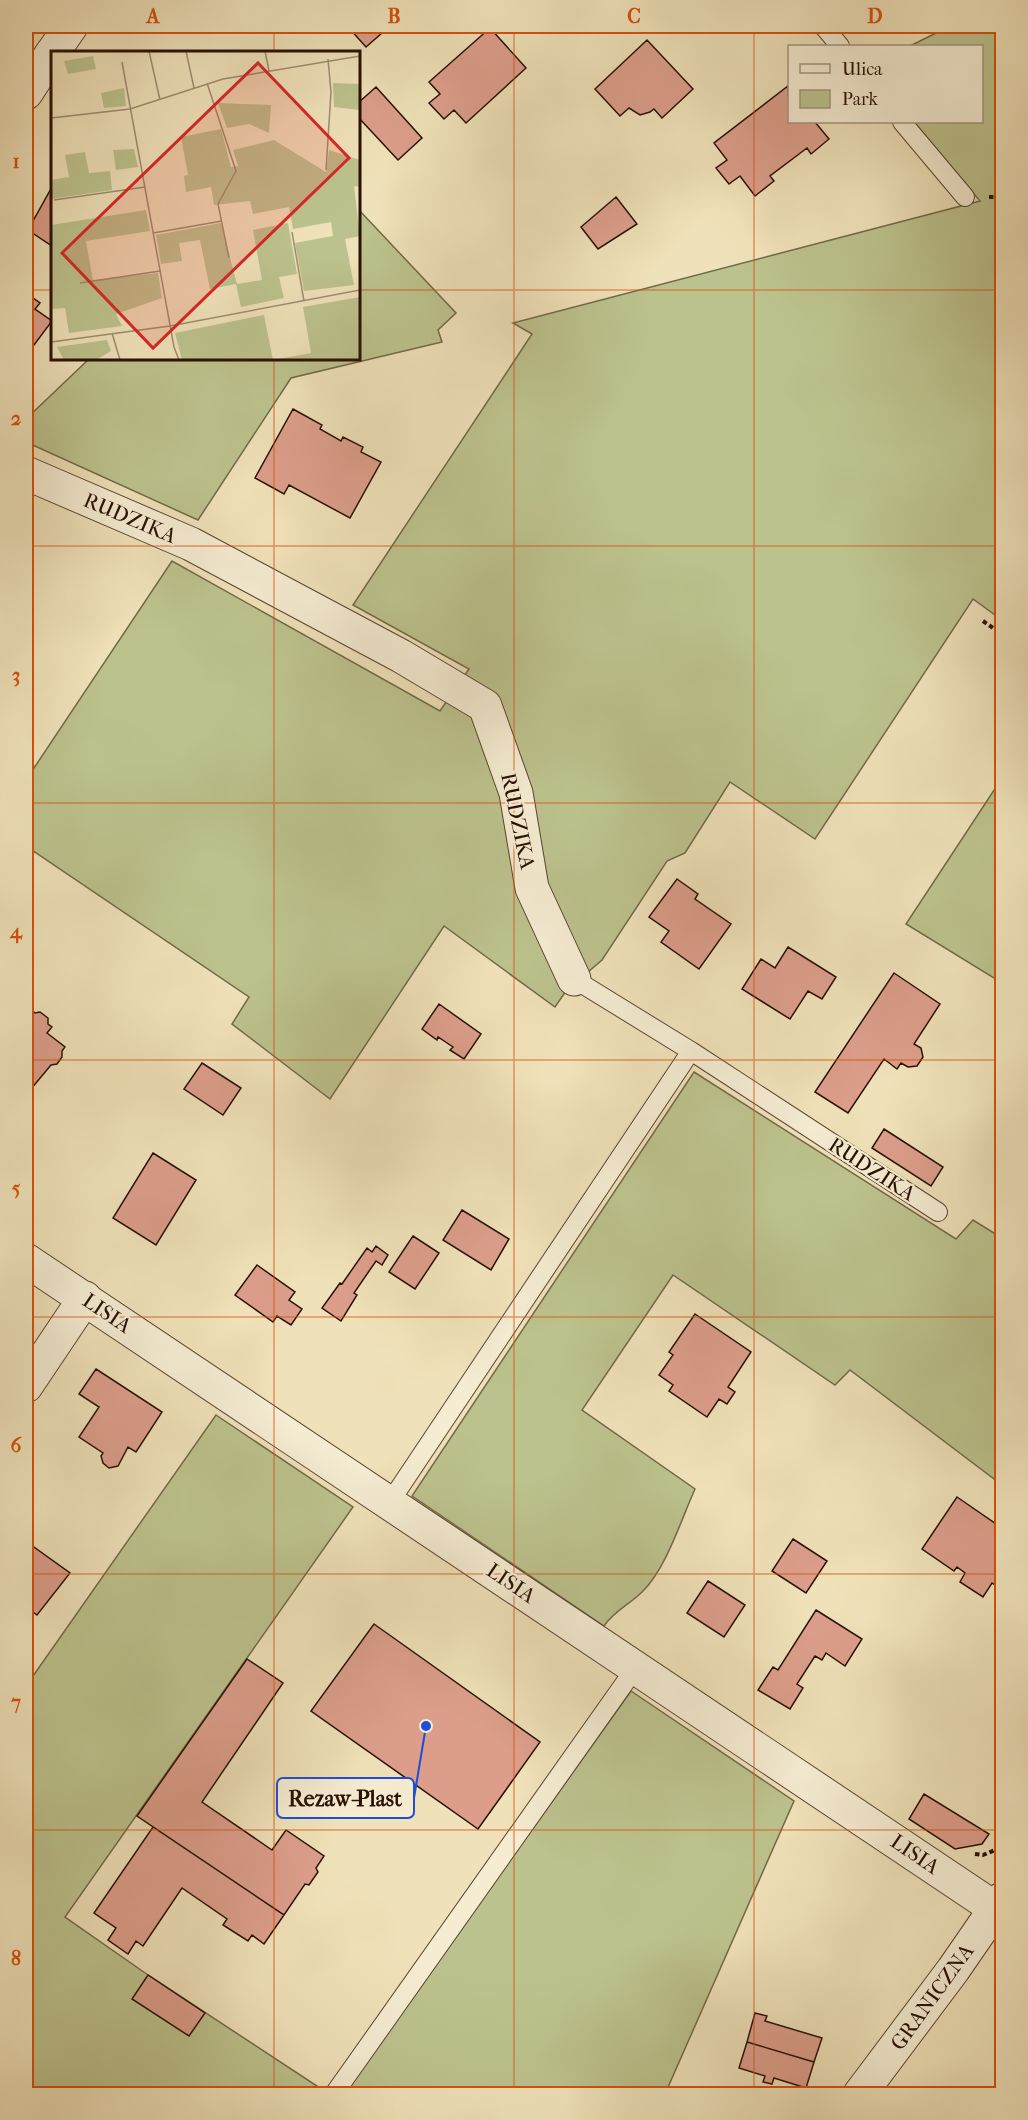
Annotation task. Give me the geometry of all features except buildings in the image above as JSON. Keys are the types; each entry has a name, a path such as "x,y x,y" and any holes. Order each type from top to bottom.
{"street":[{"path":"54,51 71,26"},
{"path":"26,93 51,56"},
{"name":"RUDZIKA","path":"26,473 191,544 401,656 485,705 516,794 532,888 574,979"},
{"name":"LISIA","path":"26,1260 1000,1907"},
{"path":"26,1386 85,1298"},
{"name":"GRANICZNA","path":"860,2094 1000,1907"}],"lane":[{"path":"823,26 839,45"},
{"path":"903,123 965,197"},
{"name":"RUDZIKA","path":"574,979 691,1051 938,1212"},
{"path":"390,1502 691,1051"},
{"path":"334,2094 636,1667"}],"path":[{"path":"983,621 1002,634"},
{"path":"966,1854 983,1855 1002,1847"}],"green space":[{"path":"950,26 1002,26 1002,620 973,599 815,839 730,782 685,853 667,861 602,960 566,991 555,1007 444,926 330,1099 232,1024 249,997 26,846 26,780 172,561 440,711 469,669 353,605 532,334 513,323 980,201 915,123 983,123 983,45 912,45"},
{"path":"360,211 456,313 438,330 442,342 291,378 198,520 26,442 26,419 88,360 360,360"},
{"path":"1002,778 1002,983 906,924"},
{"path":"694,1072 956,1239 973,1220 1002,1238 1002,1485 850,1370 835,1385 673,1275 582,1410 695,1489 666,1557 651,1582 604,1626 412,1496"},
{"path":"216,1415 353,1507 65,1917 148,1975 323,2090 320,2094 26,2094 26,1686"},
{"path":"631,1691 794,1801 665,2094 343,2094"}],"place":[{"name":"Rezaw-Plast","path":"426,1726"}]}
